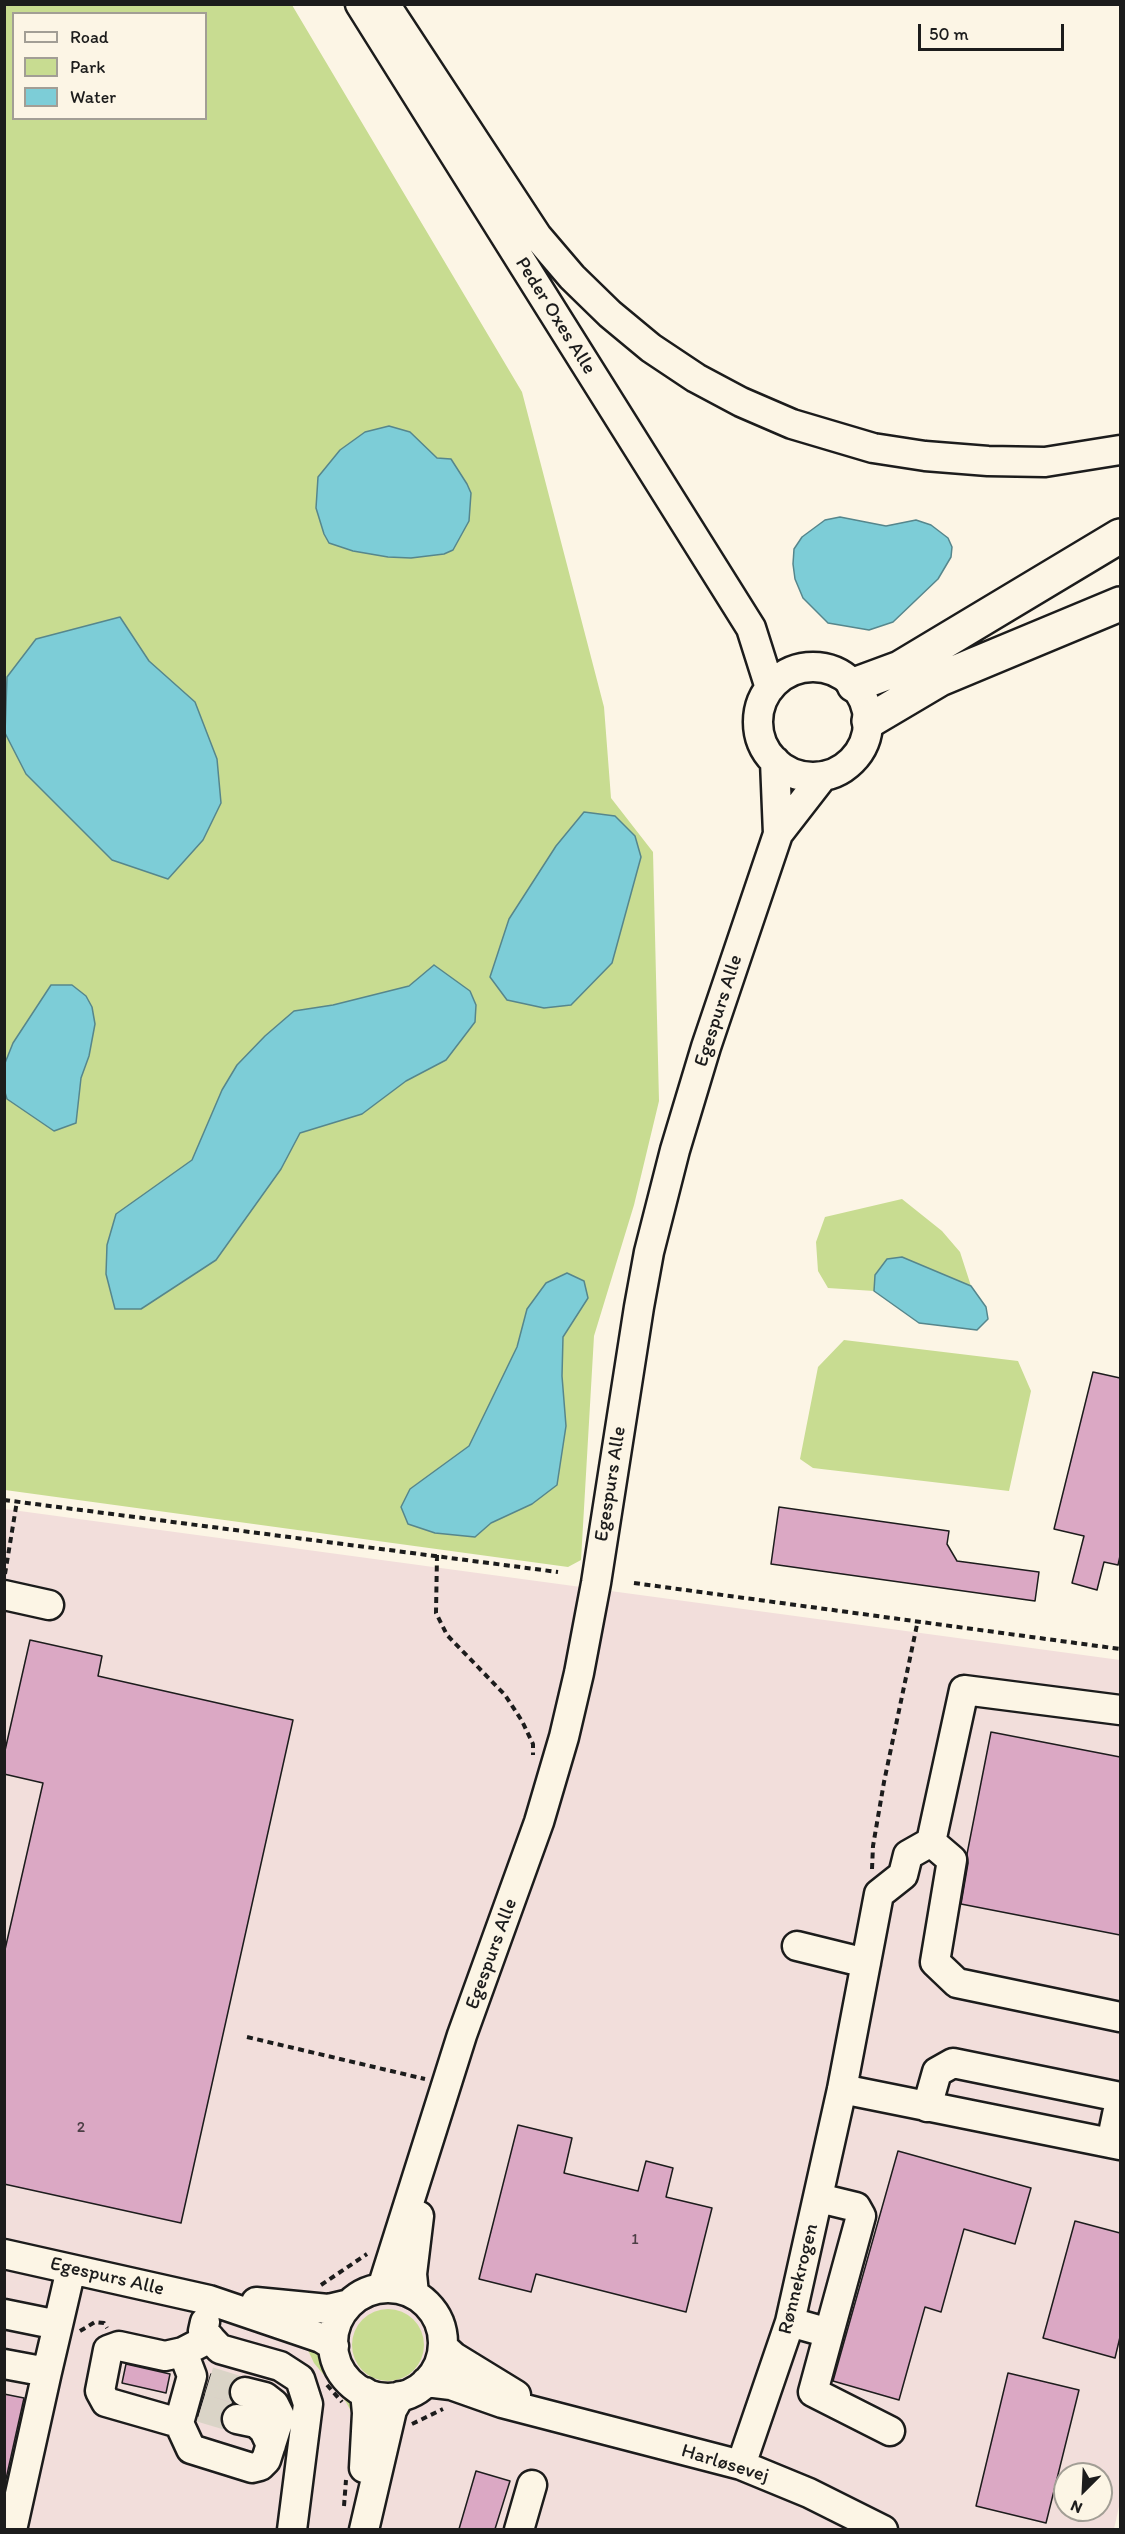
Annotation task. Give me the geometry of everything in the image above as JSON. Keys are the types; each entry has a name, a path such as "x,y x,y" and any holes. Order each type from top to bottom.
{"highway":[{"path":"854,685 900,668 1120,536"},
{"path":"869,721 940,679 1120,604"}],"street":[{"name":"Peder Oxes Alle","path":"360,4 751,628 770,688"},
{"path":"385,4 537,236 572,278 610,314 651,348 696,378 741,402 792,424 884,450 967,460 1045,462 1120,450"},
{"name":"Peder Oxes Alle","path":"751,628 796,669"},
{"path":"812,666 842,675 854,685 865,702 869,721 866,740 856,757 841,770 823,776 805,776 789,771 766,751 758,726 759,712 770,688 782,677 796,669 812,666"},
{"name":"Egespurs Alle","path":"775,761 778,834"},
{"name":"Egespurs Alle","path":"382,2288 462,2035 539,1822 564,1737 586,1637 649,1252 667,1178 706,1047 778,834 823,776"},
{"path":"5,1594 49,1605"},
{"path":"879,1894 903,1875 908,1855 931,1842 964,1690 1120,1710"},
{"path":"931,1842 952,1860 935,1962 957,1983 1120,2017"},
{"name":"Rønnekrogen","path":"741,2465 790,2322 842,2089 879,1894"},
{"path":"797,1946 866,1963"},
{"path":"842,2089 1116,2144 1120,2098 953,2062 938,2072 927,2106"},
{"name":"Egespurs Alle","path":"414,2294 412,2274 433,2132"},
{"path":"819,2198 856,2207 861,2216 813,2392 890,2431"},
{"name":"Egespurs Alle","path":"4,2254 209,2300 321,2338 334,2346"},
{"path":"12,2529 71,2269"},
{"path":"354,2399 400,2396 414,2391 435,2372 443,2347 439,2321 433,2310 414,2294 393,2288 370,2291 349,2304 337,2324 334,2346 336,2361 343,2374 353,2385 354,2399 367,2412 356,2522"},
{"name":"Egespurs Alle","path":"209,2300 230,2297 328,2309 349,2304"},
{"path":"209,2300 203,2331 220,2349 280,2366 300,2379 308,2404 292,2529"},
{"path":"4,2314 58,2325"},
{"path":"790,2322 829,2333"},
{"path":"210,2338 191,2390 191,2449 252,2468 260,2466 266,2460 280,2416 278,2409 265,2397 245,2392"},
{"name":"Harløsevej","path":"443,2347 472,2369 561,2418"},
{"path":"4,2364 47,2372"},
{"name":"Harløsevej","path":"426,2382 451,2385 502,2403 741,2465 809,2493 883,2529"},
{"path":"356,2522 392,2410 400,2396"},
{"path":"237,2419 256,2423 264,2430 271,2445"},
{"path":"519,2529 532,2484"}],"path":[{"path":"4,1500 558,1572"},
{"path":"5,1594 17,1502"},
{"path":"437,1555 436,1612 447,1635 505,1695 522,1721 533,1744 532,1762"},
{"path":"634,1582 1120,1649"},
{"path":"879,1894 871,1865 873,1846 918,1620"},
{"path":"247,2037 425,2079"},
{"path":"422,2090 428,2070"},
{"path":"309,2308 314,2293 324,2281 371,2252"},
{"path":"325,2382 354,2399"},
{"path":"387,2429 401,2428 447,2408"},
{"path":"346,2472 356,2522"}],"shaded area":[{"path":"5,1509 1120,1660 1120,2502 1114,2529 5,2530"}],"green space":[{"path":"5,5 292,5 522,392 604,707 611,798 653,852 659,1101 634,1205 594,1336 581,1560 568,1567 5,1490"},
{"path":"902,1199 942,1231 960,1252 971,1286 875,1275 874,1291 828,1288 818,1271 816,1242 825,1217"},
{"path":"844,1340 1018,1361 1031,1391 1009,1491 813,1468 800,1459 818,1367"},
{"path":"395,2309 414,2319 422,2331 424,2345 422,2359 414,2371 402,2379 381,2381 362,2371 354,2359 352,2338 362,2319 374,2311"},
{"path":"307,2348 319,2351 323,2356 331,2378 353,2405 353,2415 346,2402 314,2363"}],"water":[{"path":"389,426 410,432 437,458 451,459 467,484 471,493 469,521 453,550 444,554 411,558 388,557 353,551 329,543 324,534 316,508 318,477 340,450 365,432"},
{"path":"840,517 886,526 916,520 931,525 948,538 952,547 951,557 938,579 893,622 869,630 828,623 803,598 795,579 794,549 802,537 825,520"},
{"path":"120,617 149,661 195,702 217,759 221,803 203,840 168,879 112,860 26,774 5,733 7,677 36,639"},
{"path":"584,812 615,816 635,836 641,857 612,963 571,1005 544,1008 507,1000 490,977 509,919 556,846"},
{"path":"434,965 470,991 476,1005 475,1022 446,1060 406,1081 362,1114 300,1133 281,1169 216,1260 141,1309 115,1309 106,1274 107,1245 116,1214 192,1160 222,1090 237,1065 294,1011 333,1005 409,986"},
{"path":"51,985 72,985 86,996 92,1007 95,1024 89,1056 81,1078 76,1123 54,1131 7,1099 4,1089 5,1063 13,1043"},
{"path":"902,1257 971,1286 986,1307 988,1319 977,1330 919,1323 874,1291 875,1275 887,1259"},
{"path":"567,1273 584,1281 588,1298 563,1337 562,1376 566,1426 557,1485 532,1504 491,1523 475,1537 435,1533 408,1524 401,1507 410,1489 469,1446 517,1347 527,1309 546,1283"}],"building":[{"path":"1093,1372 1120,1378 1120,1556 1118,1565 1104,1562 1097,1590 1072,1583 1084,1536 1054,1529"},
{"path":"779,1507 949,1531 947,1544 957,1561 1039,1572 1035,1601 771,1564"},
{"path":"30,1640 102,1656 98,1676 293,1720 181,2223 4,2184 4,1954 43,1783 4,1774 4,1755"},
{"path":"991,1732 1120,1757 1120,1935 961,1904 968,1863 967,1854"},
{"path":"518,2125 572,2138 564,2173 638,2191 646,2161 673,2168 666,2197 712,2208 686,2312 536,2274 531,2292 479,2279"},
{"path":"898,2151 1031,2188 1015,2244 964,2229 941,2312 925,2307 899,2400 833,2381"},
{"path":"1075,2221 1120,2233 1120,2337 1115,2358 1043,2338"},
{"path":"126,2364 170,2374 166,2393 122,2383"},
{"path":"1008,2373 1079,2390 1061,2462 1053,2462 1053,2495 1046,2523 976,2506"},
{"path":"211,2374 233,2381 229,2389 229,2397 233,2403 224,2408 221,2423 198,2416"},
{"path":"4,2394 24,2398 4,2488"},
{"path":"476,2471 510,2481 495,2529 459,2529"}],"tunnel":[{"path":"209,2381 245,2392"},
{"path":"201,2408 237,2419"}]}
